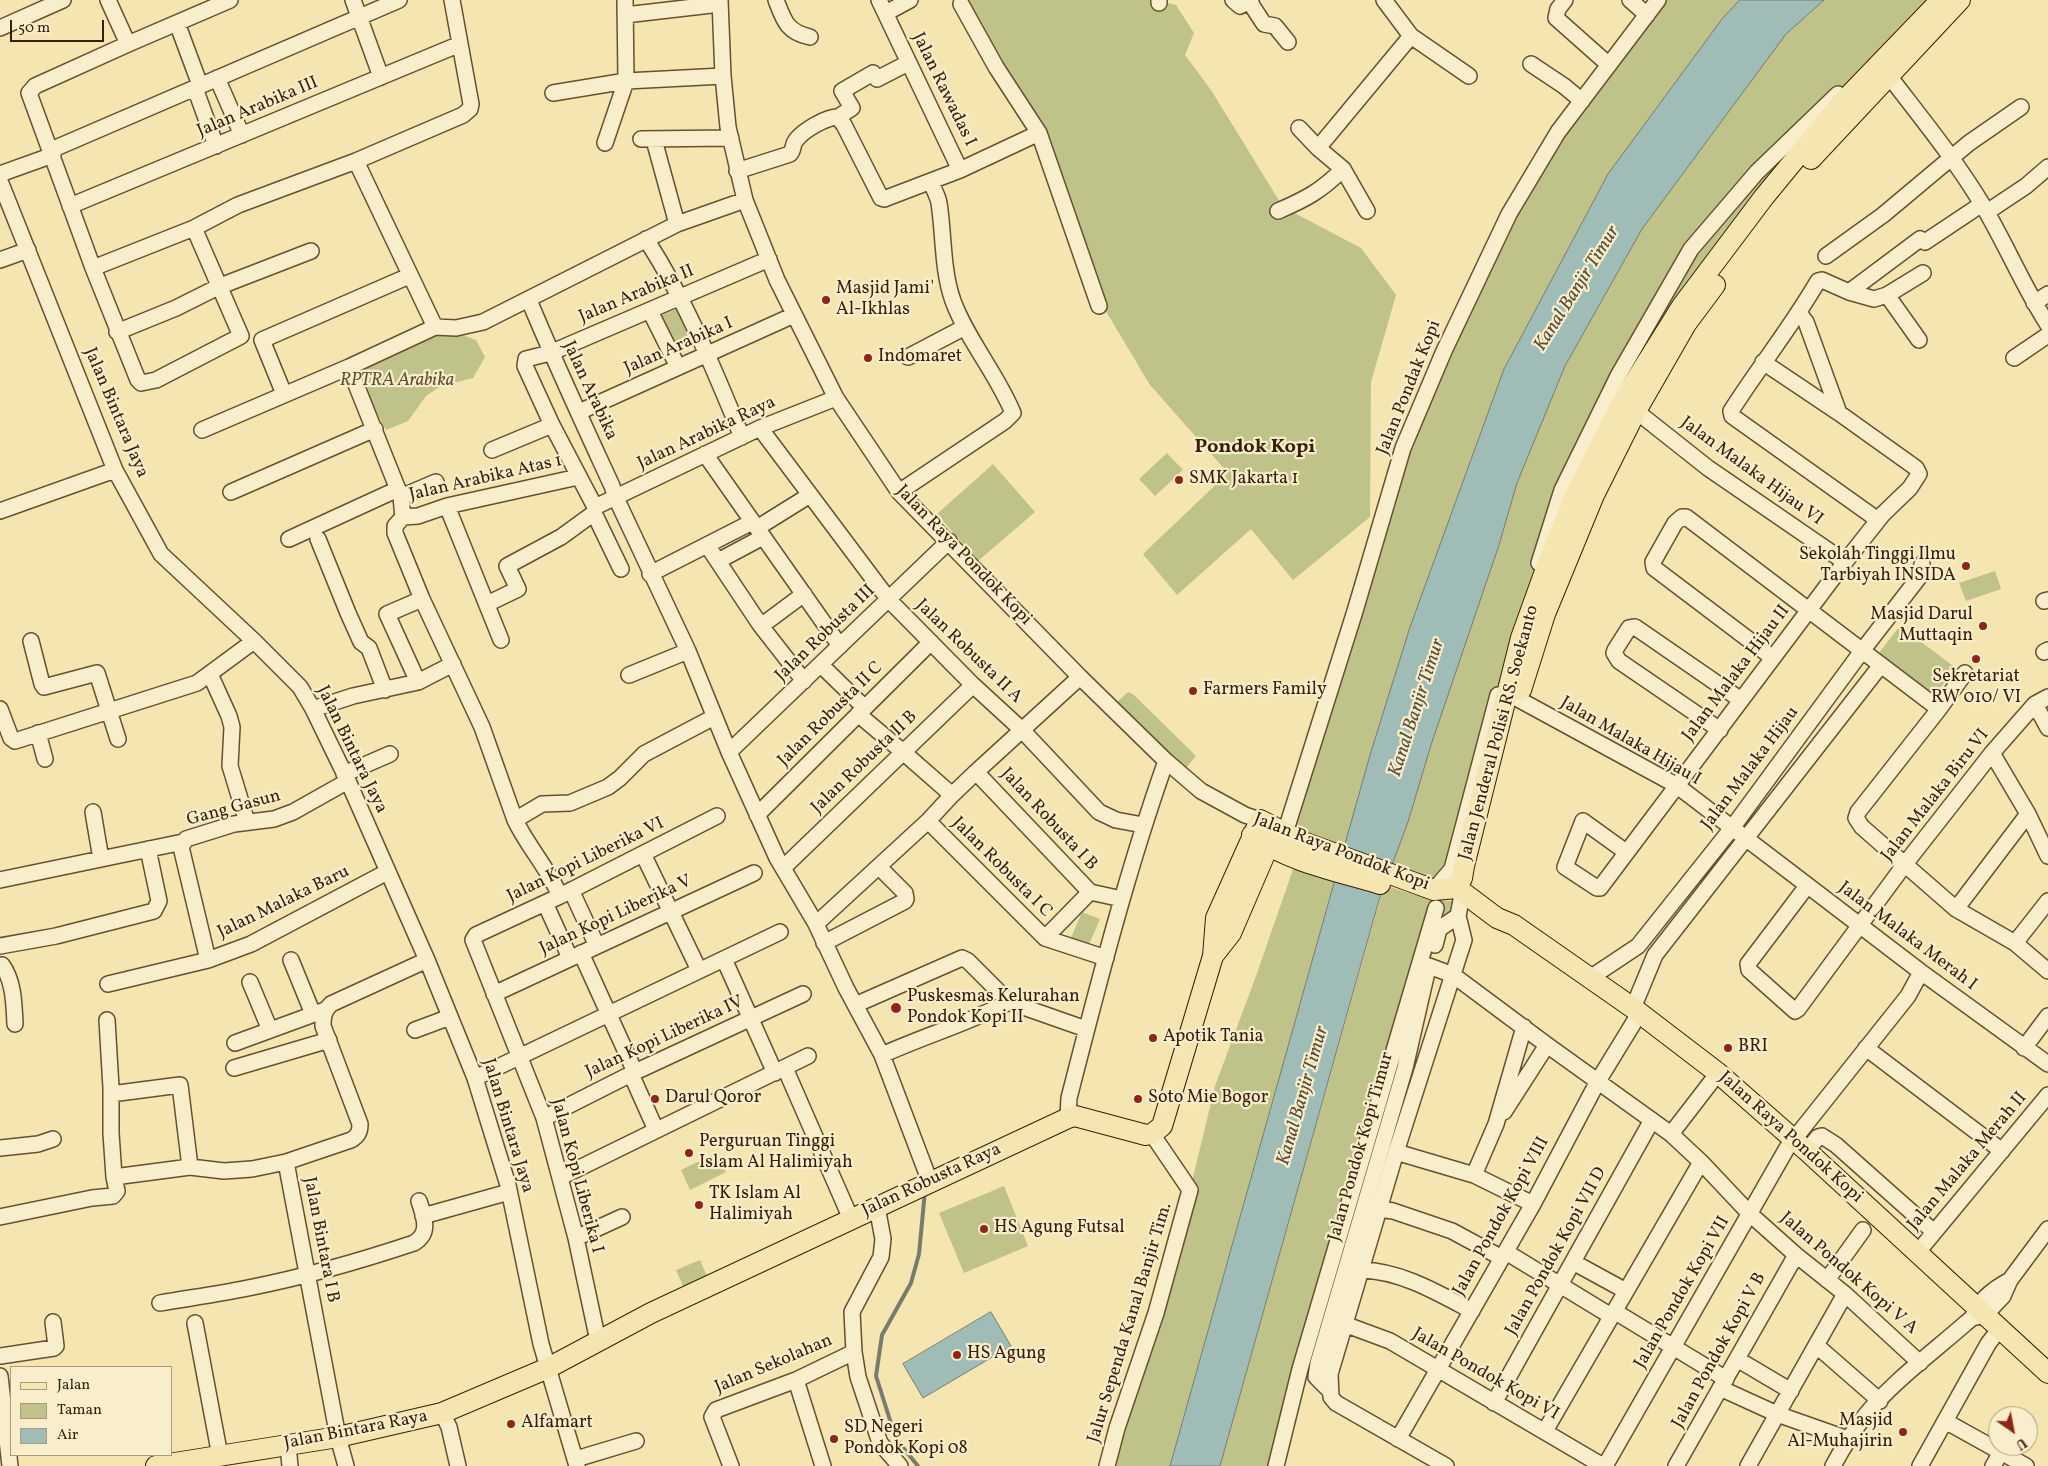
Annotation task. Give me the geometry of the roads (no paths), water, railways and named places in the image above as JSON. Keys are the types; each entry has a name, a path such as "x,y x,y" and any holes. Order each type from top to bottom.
{"main road":[{"name":"Jalan Jenderal Polisi RS. Soekanto","path":"1884,70 1941,0"},
{"name":"Jalan Jenderal Polisi RS. Soekanto","path":"1463,894 1475,869 1518,700 1544,614 1575,496 1630,405 1682,306 1764,197 1838,107 1884,70 1960,0"},
{"name":"Jalan Jenderal Polisi RS. Soekanto","path":"1463,894 1464,866 1521,638 1554,573"},
{"name":"Jalan Raya Pondok Kopi","path":"1252,823 1285,833 1300,850"},
{"name":"Jalan Raya Pondok Kopi","path":"1252,823 1268,847 1300,850 1452,902 1463,894 1505,906 1514,925 1636,1011 1718,1073 1800,1145 1978,1313 2000,1328 2048,1373"},
{"path":"1068,1118 1075,1116 1146,1136 1162,1126 1213,956 1216,918 1252,823"},
{"path":"1213,956 1231,932 1268,847 1285,833"},
{"name":"Jalan Robusta Raya","path":"548,1368 651,1313 1068,1118"},
{"name":"Jalan Bintara Raya","path":"156,1466 338,1437 442,1413 548,1368"}],"street":[{"path":"0,28 63,0"},
{"path":"108,0 128,44"},
{"path":"230,0 35,86 29,93 117,332 138,380 141,383 156,380 241,336 262,340 409,276"},
{"path":"353,0 381,77"},
{"path":"0,174 198,86 399,0"},
{"path":"93,268 194,228 231,208 356,161 463,115 470,109 471,104 452,0"},
{"path":"776,0 790,29 797,34 810,37"},
{"path":"882,6 910,0"},
{"path":"1233,0 1240,6 1250,1 1264,24 1275,26 1288,42"},
{"path":"1384,0 1411,36 1469,76"},
{"path":"1565,0 1558,9 1556,18 1609,65"},
{"path":"1630,0 1647,14"},
{"name":"Jalan Pondak Kopi","path":"1285,833 1355,611 1403,448 1444,351 1509,214 1558,132 1658,0"},
{"path":"1276,1466 1300,1369 1429,895 1452,869 1491,716 1561,493 1618,376 1691,249 1757,172 1864,70 1930,0"},
{"path":"605,143 626,81 625,7 720,2"},
{"name":"Jalan Raya Pondok Kopi","path":"720,2 723,76 730,138 745,200 794,315 836,398 899,492 949,541 995,592 1166,761 1201,791 1252,823"},
{"path":"962,4 996,67 1039,134 1099,306"},
{"name":"Jalan Rawadas I","path":"838,117 844,125 881,198 884,199 960,170 882,6"},
{"path":"177,23 216,146"},
{"path":"1318,148 1411,36"},
{"name":"Jalan Arabika III","path":"70,206 460,44"},
{"path":"737,171 790,154 796,140 810,128 838,117 852,108 842,91 873,73 877,79 908,62"},
{"path":"1531,64 1564,86 1582,101"},
{"path":"1884,70 1951,158 1984,208 2034,303 2048,325"},
{"path":"553,93 626,81 723,76"},
{"path":"218,78 242,135"},
{"path":"1826,256 1882,215 1982,133 2021,108"},
{"path":"1299,128 1318,148 1343,169 1367,211"},
{"path":"960,170 1039,134"},
{"path":"677,224 648,139 730,138"},
{"path":"356,161 409,276 435,327"},
{"path":"1849,292 1920,239 1925,242 2026,186 2048,168"},
{"path":"1278,212 1314,194 1343,169"},
{"name":"Jalan Bintara Jaya","path":"0,181 115,470 161,554 300,687 313,709 346,777 427,960 475,1078 509,1192 548,1368"},
{"path":"899,492 1012,416 1013,413 1002,390 965,327 950,289 946,274 939,200 932,181"},
{"path":"202,430 349,367 435,327 456,328 474,325 529,300 677,224 745,200"},
{"path":"194,228 241,336"},
{"path":"646,239 680,298 708,354 742,437"},
{"path":"0,260 28,250"},
{"path":"117,332 176,308 218,286 311,251"},
{"name":"Jalan Arabika II","path":"552,425 525,366 524,361 528,357 550,353 769,259"},
{"path":"1878,520 1732,416 1731,410 1799,313 1818,281 1822,280 1849,292 1874,299 1887,295 1923,273"},
{"path":"2034,303 2048,294"},
{"path":"1887,295 1919,340"},
{"name":"Jalan Arabika","path":"529,300 550,353 579,412 650,574 688,651 714,717 757,815 783,868 816,924 855,1005 882,1055 925,1185"},
{"path":"650,311 678,367"},
{"path":"1799,313 1806,322 1839,413"},
{"name":"Jalan Arabika I","path":"579,412 794,315"},
{"path":"908,357 965,327"},
{"path":"2014,358 2048,336"},
{"path":"262,340 284,394"},
{"path":"1763,362 1839,413"},
{"path":"349,367 399,493 402,517 394,530 422,598 488,742 521,833 566,893 596,946"},
{"name":"Jalan Arabika Raya","path":"487,604 518,589 507,566 561,537 595,510 760,428 836,398"},
{"name":"Jalan Malaka Hijau VI","path":"1630,405 1708,468 1844,562"},
{"name":"Jalan Malaka Hijau II","path":"1626,852 1720,730 1740,700 1844,562 1878,520 1910,488 1919,474 1916,468 1839,413"},
{"path":"492,450 552,425 595,510 621,569"},
{"name":"Jalan Robusta II A","path":"760,428 889,600 973,685 1022,730 1100,812 1116,820 1143,825"},
{"path":"231,492 375,429"},
{"path":"705,454 840,646"},
{"path":"0,511 115,470"},
{"name":"Jalan Arabika Atas 1","path":"402,517 418,516 447,506 578,477"},
{"path":"290,540 399,493 436,482"},
{"path":"718,561 757,529 810,495"},
{"path":"447,506 501,640"},
{"path":"1773,658 1655,570 1653,562 1675,523 1682,517 1686,517 1939,709"},
{"path":"650,574 707,545 757,529"},
{"path":"318,539 362,642 369,648 385,690"},
{"name":"Jalan Robusta III","path":"729,752 949,541"},
{"path":"707,545 761,626 804,681"},
{"name":"Jalan Malaka Hijau","path":"1590,978 1638,945 1732,828 1862,651 1920,576 1922,564"},
{"path":"761,626 804,594"},
{"path":"418,682 387,614 422,598"},
{"path":"1720,730 1619,661 1614,653 1629,628 1635,627 1740,700"},
{"path":"31,641 42,686 47,687 98,672 118,739"},
{"path":"0,709 13,740 196,683 254,641"},
{"name":"Jalan Robusta II C","path":"757,815 931,642"},
{"path":"630,675 688,651"},
{"path":"313,709 353,696 418,682 453,664"},
{"path":"821,665 861,711 903,752 952,795"},
{"path":"1636,1011 1654,957 1881,665"},
{"path":"1965,672 1939,709 1858,812 1856,818 1862,827 1956,909 2015,943 2048,971"},
{"path":"210,674 232,727 230,766 247,822"},
{"path":"816,924 928,821 976,772 1080,677"},
{"name":"Jalan Robusta II B","path":"783,868 973,685"},
{"name":"Jalan Malaka Hijau I","path":"1518,700 1676,785 1746,838"},
{"path":"2041,701 2048,728"},
{"name":"Jalan Malaka Biru VI","path":"1807,886 1748,964 1749,970 1793,1010 1798,1009 1905,864 1992,753 2041,701"},
{"path":"516,820 542,804 570,803 608,786 620,778 644,754 714,717"},
{"path":"38,733 45,759"},
{"path":"1800,735 1818,746"},
{"path":"1992,753 2028,814 2048,856"},
{"name":"Gang Gasun","path":"208,960 181,847 182,842 191,837 234,824 274,819 293,812 346,777 390,754"},
{"path":"1068,1118 1069,1098 1086,1029 1143,825 1166,761"},
{"name":"Jalan Robusta I B","path":"976,772 1090,892 1122,899"},
{"path":"93,812 101,859"},
{"path":"1956,909 2028,814"},
{"name":"Jalan Kopi Liberika VI","path":"473,940 476,935 566,893 717,816"},
{"name":"Jalan Robusta I C","path":"928,821 1045,938 1106,958"},
{"name":"Jalan Malaka Merah I","path":"1746,838 1921,972 2048,1064"},
{"path":"0,880 182,842"},
{"path":"15,1024 10,983 6,970 1,967 0,945 56,936 154,911 159,901 148,850"},
{"path":"643,854 700,970"},
{"path":"824,943 904,901 905,893 879,867"},
{"name":"Jalan Malaka Baru","path":"108,984 208,960 251,944 387,872"},
{"name":"Jalan Kopi Liberika V","path":"494,994 754,873"},
{"path":"1045,938 1090,892"},
{"name":"Jalan Pondok Kopi Timur","path":"1330,1392 1316,1377 1318,1363 1405,1068 1428,966 1439,929 1463,894"},
{"name":"Jalan Pondok Kopi Timur","path":"1446,1466 1336,1403 1331,1397 1330,1374 1396,1152 1464,940 1463,894"},
{"path":"2015,943 2048,901"},
{"path":"544,902 609,1014 656,1130"},
{"path":"475,1078 780,932"},
{"name":"Jalan Kopi Liberika I","path":"473,940 544,1118 576,1238 598,1341"},
{"path":"1638,945 1654,957"},
{"path":"855,1005 962,958 968,961 1009,1002 1086,1029"},
{"path":"724,959 751,1018 780,1070 850,1220"},
{"name":"Jalan Bintara I B","path":"291,960 323,1018 323,1026 360,1124 360,1130 352,1140 286,1162 338,1437 346,1466"},
{"path":"235,1043 319,1012 331,1004 427,960"},
{"name":"Jalan Pondok Kopi V A","path":"1428,966 1453,974 1547,1045 1671,1134 1701,1162 1750,1214 1796,1255 1846,1294 1920,1363"},
{"path":"1800,1145 1866,1048 1908,996 1921,972"},
{"path":"250,982 270,1030"},
{"name":"Jalan Kopi Liberika IV","path":"544,1118 633,1073 803,994"},
{"path":"882,1055 917,1039 986,1014 1009,1002"},
{"name":"Jalan Pondok Kopi VIII","path":"1398,1439 1533,1204 1636,1011"},
{"path":"2024,1048 2048,1016"},
{"path":"415,1030 450,1017"},
{"path":"0,1217 92,1198 113,1196 117,1191 110,1133 111,1094 106,1020"},
{"path":"1474,1175 1512,1087 1524,1027"},
{"path":"234,1068 328,1040"},
{"path":"1512,1087 1547,1045"},
{"path":"1866,1048 2002,1151"},
{"path":"561,1177 808,1056"},
{"path":"1671,1134 1718,1073"},
{"path":"111,1094 180,1085 190,1167"},
{"name":"Jalan Malaka Merah II","path":"1916,1253 2048,1095"},
{"name":"Jalan Pondok Kopi VII D","path":"1494,1403 1652,1120"},
{"name":"Jalur Sependa Kanal Banjir Tim.","path":"1107,1466 1117,1428 1156,1313 1190,1190 1152,1134"},
{"path":"1800,1145 1822,1136 1836,1145 1916,1214 1934,1232"},
{"path":"0,1148 38,1144 53,1139"},
{"name":"Jalan Pondok Kopi VII","path":"1604,1466 1750,1214 1800,1145"},
{"path":"1396,1152 1474,1175 1533,1204"},
{"path":"114,1177 190,1167 239,1171 286,1162"},
{"path":"1545,1431 1701,1162"},
{"path":"424,1216 509,1192"},
{"path":"160,1303 247,1288 351,1264 414,1243 422,1238 425,1232 424,1216 419,1201"},
{"name":"Jalan Sekolahan","path":"877,1207 883,1239 881,1257 852,1312 854,1352 858,1377 880,1443 900,1466"},
{"path":"1380,1209 1393,1211 1452,1230 1504,1255 1673,1347 1723,1383 1778,1414 1848,1439"},
{"path":"1900,1238 1916,1214"},
{"path":"576,1238 622,1217"},
{"path":"1827,1280 1863,1230"},
{"path":"1833,1466 1848,1439 1880,1401 1920,1363 1978,1313 2003,1296 2010,1280 2047,1234"},
{"name":"Jalan Pondok Kopi V B","path":"1676,1466 1796,1255"},
{"path":"1573,1262 1626,1291"},
{"path":"1362,1270 1377,1270 1425,1286 1472,1311"},
{"path":"1748,1466 1846,1294"},
{"path":"0,1356 55,1347 53,1322"},
{"path":"195,1323 220,1456"},
{"name":"Jalan Pondok Kopi VI","path":"1344,1324 1390,1341 1604,1466"},
{"path":"1920,1466 1988,1344 2000,1328"},
{"path":"1816,1346 1880,1401"},
{"name":"Jalan Sekolahan","path":"731,1466 712,1417 716,1410 796,1380 854,1352"},
{"path":"1737,1359 1791,1391"},
{"path":"548,1368 576,1462 636,1441"},
{"path":"0,1376 10,1466"},
{"path":"796,1380 823,1466"},
{"path":"442,1413 449,1427 458,1466"},
{"path":"1945,1421 1988,1445"},
{"path":"288,1445 290,1466"},
{"path":"2008,1456 2026,1466"}],"water":[{"name":"Kanal Banjir Timur","path":"1740,0 1824,0 1786,34 1642,229 1565,366 1517,483 1499,545 1431,745 1408,822 1379,900 1220,1466 1170,1466 1370,755 1410,627 1504,369 1608,174 1722,19"},
{"name":"HS Agung","path":"991,1312 1011,1346 923,1398 903,1364"}],"waterway":[{"path":"918,1466 896,1439 876,1376 882,1335 911,1283 919,1254 925,1191"}],"place":[{"name":"Masjid Jami' Al-Ikhlas","path":"826,300"},
{"name":"Indomaret","path":"868,358"},
{"name":"SMK Jakarta 1","path":"1179,480"},
{"name":"Sekolah Tinggi Ilmu Tarbiyah INSIDA","path":"1966,566"},
{"name":"Masjid Darul Muttaqin","path":"1983,626"},
{"name":"Sekretariat RW 010/ VI","path":"1976,659"},
{"name":"Farmers Family","path":"1193,691"},
{"name":"Puskesmas Kelurahan Pondok Kopi II","path":"896,1008"},
{"name":"Apotik Tania","path":"1153,1038"},
{"name":"BRI","path":"1728,1048"},
{"name":"Darul Qoror","path":"655,1099"},
{"name":"Soto Mie Bogor","path":"1138,1099"},
{"name":"Perguruan Tinggi Islam Al Halimiyah","path":"689,1153"},
{"name":"TK Islam Al Halimiyah","path":"699,1205"},
{"name":"HS Agung Futsal","path":"984,1229"},
{"name":"HS Agung","path":"957,1355"},
{"name":"Alfamart","path":"511,1424"},
{"name":"Masjid Al-Muhajirin","path":"1903,1432"},
{"name":"SD Negeri Pondok Kopi 08","path":"834,1439"}],"district":[{"name":"Pondok Kopi","path":"1255,448"}],"park label":[{"name":"RPTRA Arabika","path":"397,382"}]}
